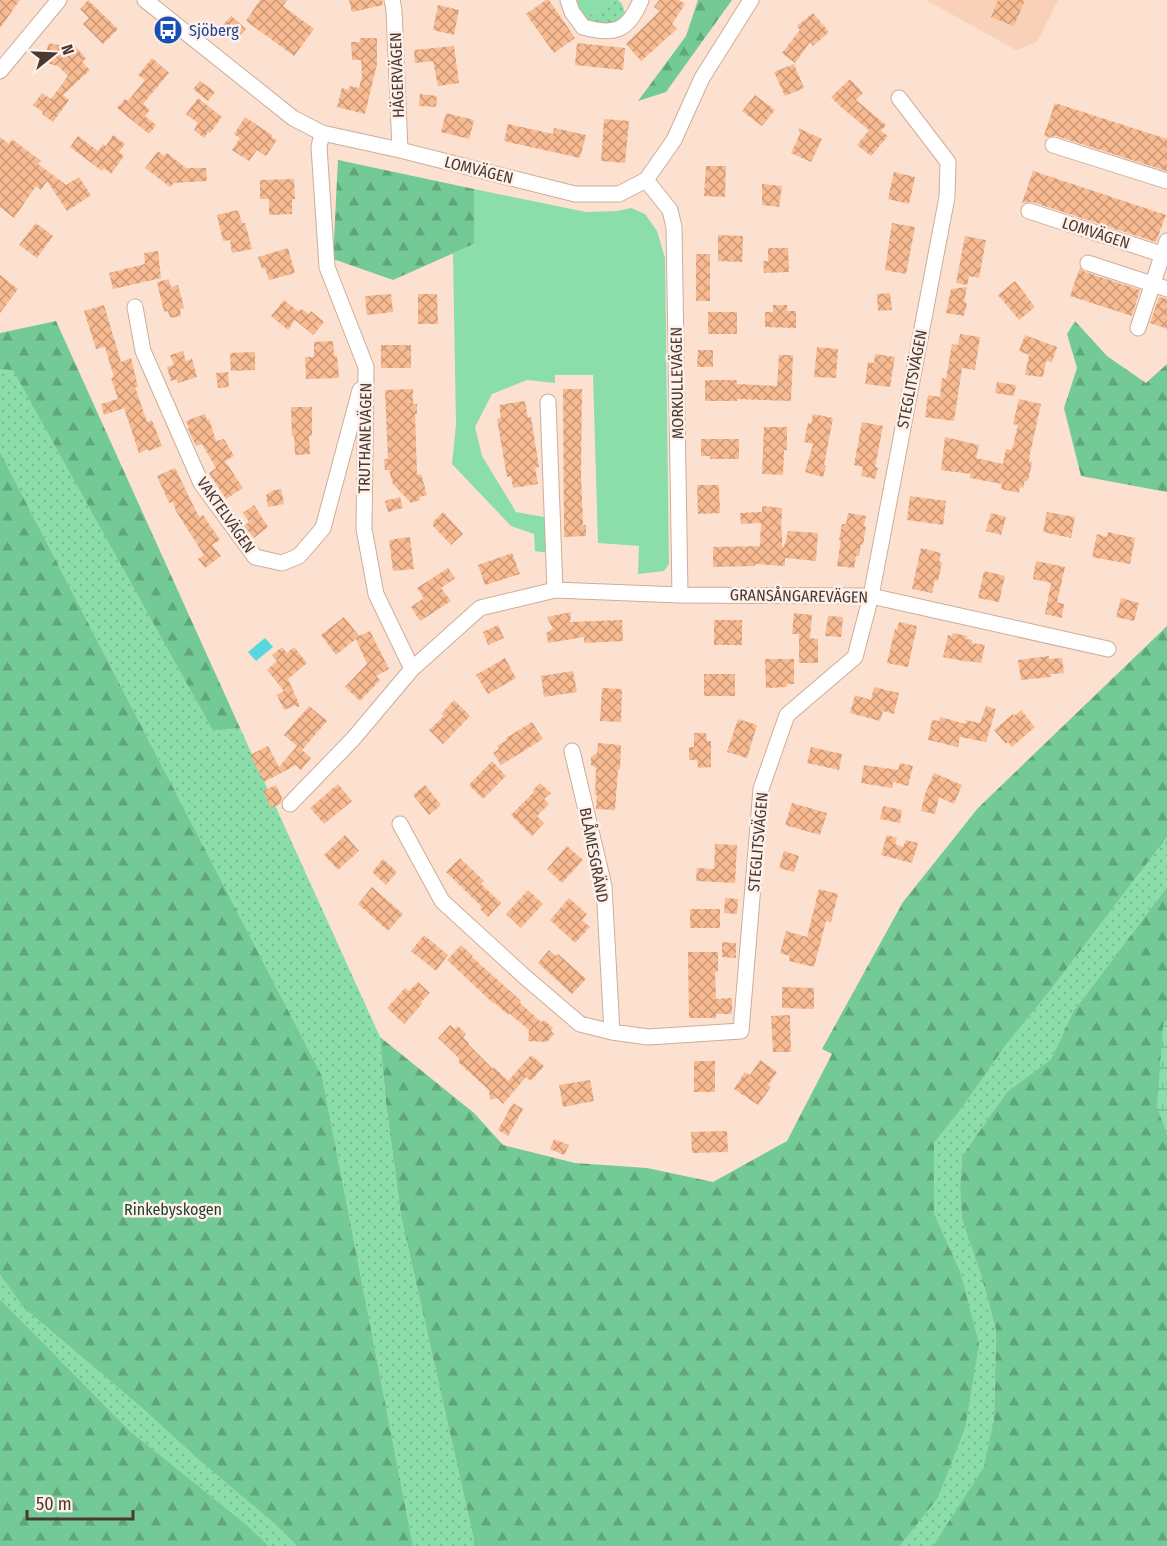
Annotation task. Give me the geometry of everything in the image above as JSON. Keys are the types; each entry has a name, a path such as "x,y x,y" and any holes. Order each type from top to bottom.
{"street":[{"path":"0,71 59,0"},
{"name":"LOMVÄGEN","path":"145,0 293,118 322,134 400,150 575,194 619,194 646,180 674,140 702,78 751,0"},
{"name":"HÄGERVÄGEN","path":"392,0 400,150"},
{"path":"568,0 572,12 583,27 611,33 634,17 641,0"},
{"name":"STEGLITSVÄGEN","path":"400,824 442,901 579,1024 648,1037 741,1031 761,789 786,715 855,657 871,596 947,197 948,162 899,98"},
{"name":"TRUTHANEVÄGEN","path":"322,134 319,147 327,267 366,367 364,529 376,594 412,669"},
{"path":"1053,145 1167,181"},
{"name":"MORKULLEVÄGEN","path":"646,180 670,210 674,227 680,595"},
{"name":"LOMVÄGEN","path":"1029,211 1165,251 1160,287 1138,328"},
{"name":"LOMVÄGEN","path":"1088,263 1160,287"},
{"name":"VAKTELVÄGEN","path":"135,308 143,351 201,483 255,557 282,563 299,556 323,528 366,367"},
{"path":"548,402 555,590"},
{"name":"GRANSÅNGAREVÄGEN","path":"290,804 353,739 412,669 480,608 555,590 680,595 871,596 1108,649"},
{"name":"BLÅMESGRÄND","path":"572,751 604,886 612,1032"}],"shaded area":[{"path":"926,0 1058,0 1037,42 1016,50"}],"green space":[{"path":"573,0 615,0 610,5 607,3 598,12 582,17"},
{"path":"615,0 622,4 625,13 616,21 599,24 582,17 598,12 607,2 610,5"},
{"path":"698,0 732,0 666,92 638,101 686,36"},
{"path":"338,160 474,189 474,244 393,280 333,259"},
{"path":"474,189 586,212 631,208 645,214 657,231 665,258 669,564 664,571 638,574 639,546 598,543 593,375 555,375 555,383 527,380 492,394 475,427 482,456 516,512 544,517 549,553 535,551 534,534 511,526 452,464 456,425 453,253 474,244"},
{"path":"56,321 240,728 213,731 13,370 0,369 0,333"},
{"path":"1075,321 1107,356 1146,383 1167,364 1167,492 1081,476 1064,408 1077,368 1067,334"},
{"path":"0,369 13,369 213,731 240,728 380,1037 401,1216 474,1546 413,1546 322,1076 0,452"},
{"name":"Rinkebyskogen","path":"0,452 322,1076 413,1546 297,1546 142,1408 24,1308 0,1275"},
{"path":"1167,626 1167,837 1006,1045 934,1143 934,1213 960,1271 979,1344 965,1429 938,1498 900,1546 474,1546 401,1216 380,1037 474,1113 503,1145 575,1163 647,1168 713,1182 787,1141 832,1054 822,1049 903,902 978,808"},
{"path":"1167,837 1167,887 1073,1012 1051,1059 1007,1092 962,1156 960,1189 962,1220 981,1275 996,1330 994,1419 985,1467 933,1546 900,1546 938,1498 965,1429 960,1271 934,1213 934,1143 1006,1045"},
{"path":"1167,887 1167,1546 933,1546 984,1467 994,1419 996,1330 981,1275 962,1220 960,1189 962,1156 1007,1092 1051,1059 1073,1012"},
{"path":"1167,1020 1167,1135 1157,1107 1163,1025"},
{"path":"0,1275 24,1308 142,1408 297,1546 269,1546 247,1525 130,1431 0,1299"},
{"path":"0,1299 130,1431 247,1525 269,1546 0,1546"}],"water":[{"path":"265,638 273,647 256,661 248,652"}],"building":[{"path":"0,0 20,0 0,28"},
{"path":"88,0 118,29 103,44 83,24 89,18 80,9"},
{"path":"260,0 287,0 283,6 314,29 294,56 246,21"},
{"path":"349,0 382,0 383,5 352,12"},
{"path":"549,0 575,38 554,53 526,14"},
{"path":"659,0 679,0 685,4 672,24 677,29 641,61 626,44 660,11 654,7"},
{"path":"998,0 1025,0 1014,26 991,17"},
{"path":"438,5 459,10 454,35 433,30"},
{"path":"813,13 829,32 813,46 810,42 795,63 782,53 800,30 797,26"},
{"path":"231,16 246,29 237,39 222,26"},
{"path":"360,38 377,38 377,64 365,114 337,107 342,88 348,90 350,86 359,88 362,76 361,60 352,60 351,42 360,42"},
{"path":"49,43 67,47 72,43 86,58 82,62 90,70 63,95 69,100 53,122 33,105 42,93 51,99 68,76 58,66 43,62"},
{"path":"577,43 625,48 623,70 575,65"},
{"path":"454,46 459,83 438,86 433,61 415,63 414,50"},
{"path":"152,58 169,73 143,104 150,110 145,116 156,125 149,134 117,108 125,99 128,101 145,80 138,75"},
{"path":"794,64 804,88 785,96 774,72"},
{"path":"850,79 863,93 856,100 886,125 881,131 888,136 871,156 857,145 869,130 831,97"},
{"path":"200,81 215,92 208,101 193,89"},
{"path":"420,94 437,96 436,107 419,106"},
{"path":"755,95 775,110 762,126 742,111"},
{"path":"198,98 222,117 204,138 194,130 198,123 186,114"},
{"path":"1055,103 1167,139 1167,171 1056,136 1044,135"},
{"path":"446,113 474,120 469,139 441,132"},
{"path":"245,117 277,140 266,156 257,150 249,161 232,150 240,138 234,134"},
{"path":"604,119 629,121 625,163 601,161"},
{"path":"508,124 553,134 554,128 586,135 580,158 504,141"},
{"path":"798,128 822,139 811,162 791,153 800,134"},
{"path":"113,135 125,144 119,152 124,156 111,174 104,168 102,171 70,147 78,136 98,151 103,144 106,146"},
{"path":"0,137 9,144 12,139 41,161 38,164 66,185 79,177 91,195 67,211 47,181 41,190 36,186 14,218 0,207"},
{"path":"158,151 164,156 167,153 186,168 206,168 207,181 174,183 170,187 145,168"},
{"path":"706,166 726,166 725,197 704,196"},
{"path":"1033,171 1166,215 1156,242 1032,202 1022,203"},
{"path":"894,172 915,177 909,204 888,199"},
{"path":"294,179 295,199 292,199 292,214 269,215 269,199 260,199 260,180"},
{"path":"762,184 782,186 779,207 762,205"},
{"path":"238,210 242,223 245,223 252,249 232,253 230,240 223,241 217,215"},
{"path":"36,223 53,236 37,258 19,245"},
{"path":"892,223 915,227 906,274 885,270"},
{"path":"718,235 743,236 742,262 718,261"},
{"path":"965,236 986,240 979,278 969,276 967,285 956,283"},
{"path":"288,248 295,273 269,280 258,257"},
{"path":"768,248 788,248 789,272 764,273 763,261 768,261"},
{"path":"158,251 161,278 113,289 109,273 145,264 144,253"},
{"path":"696,254 710,254 710,301 696,301"},
{"path":"1080,267 1085,272 1140,290 1132,316 1070,296"},
{"path":"0,275 18,289 0,313"},
{"path":"169,279 171,287 178,285 184,308 180,309 181,316 170,318 168,311 164,312 157,282"},
{"path":"1015,281 1035,307 1019,320 998,295"},
{"path":"967,287 964,316 946,313 951,289"},
{"path":"890,293 892,310 878,311 877,294"},
{"path":"391,294 393,312 367,315 365,296"},
{"path":"418,294 437,294 438,324 418,324"},
{"path":"1159,297 1167,299 1167,329 1150,323"},
{"path":"284,300 299,312 301,309 309,314 311,311 324,322 313,335 295,320 288,330 271,316"},
{"path":"104,305 121,362 131,358 138,387 135,387 147,422 152,420 162,446 149,451 148,449 139,453 124,408 104,415 101,404 118,399 111,378 114,377 105,347 96,349 84,311"},
{"path":"773,305 787,305 787,311 796,311 796,328 765,327 765,312 773,312"},
{"path":"708,312 737,312 737,334 708,334"},
{"path":"960,334 980,337 975,370 962,368 954,421 925,417 928,395 940,397 942,378 946,379 952,344 958,345"},
{"path":"1025,335 1057,347 1052,362 1046,361 1043,377 1025,375 1029,355 1019,351"},
{"path":"333,341 339,378 306,379 305,357 314,357 314,342"},
{"path":"381,345 411,345 411,368 381,368"},
{"path":"817,347 838,349 836,378 814,377"},
{"path":"698,350 713,350 713,367 697,367"},
{"path":"183,351 186,361 192,359 197,377 178,383 177,379 171,381 167,367 174,365 170,355"},
{"path":"255,352 255,370 231,371 230,353"},
{"path":"875,354 895,357 890,387 865,384 868,362 874,363"},
{"path":"779,355 793,355 791,401 737,399 737,401 705,401 705,380 737,380 737,384 777,386"},
{"path":"228,372 229,387 218,388 216,373"},
{"path":"997,382 1016,385 1014,396 995,393"},
{"path":"413,389 413,404 417,404 417,414 415,414 417,475 421,474 427,495 411,503 393,484 389,470 385,470 384,459 388,459 385,390"},
{"path":"563,389 582,389 581,474 583,525 586,525 586,536 564,537"},
{"path":"1019,399 1041,404 1030,454 1029,461 1032,462 1028,481 1025,481 1023,488 1020,487 1019,493 1001,489 1002,484 970,478 971,474 941,470 945,437 979,445 976,458 1003,464 1006,449 1012,450 1018,425 1013,424"},
{"path":"525,401 528,418 531,417 539,467 535,468 538,484 513,488 511,476 507,477 497,419 501,418 499,405"},
{"path":"291,407 312,407 310,454 295,455"},
{"path":"205,414 207,420 209,419 216,441 224,439 234,456 225,461 243,488 226,499 209,473 216,468 202,444 196,446 186,421"},
{"path":"813,414 833,418 823,477 805,472 813,444 804,442 808,423 811,424"},
{"path":"862,422 883,426 875,479 861,476 863,467 854,465"},
{"path":"764,427 787,427 787,450 784,450 783,475 762,474"},
{"path":"701,439 739,439 739,459 710,459 710,456 701,456"},
{"path":"175,468 199,517 203,515 220,540 212,545 221,556 205,568 198,559 204,555 176,511 173,502 169,503 157,476"},
{"path":"697,485 719,485 720,513 698,514"},
{"path":"281,489 284,504 268,507 266,495"},
{"path":"910,496 946,501 943,525 907,520"},
{"path":"400,497 403,508 388,512 385,501"},
{"path":"254,505 268,527 254,538 244,526 249,522 243,513"},
{"path":"762,506 782,508 782,547 784,547 788,531 818,533 816,561 785,558 785,566 755,564 755,566 713,567 713,547 760,546 761,523 741,524 740,513 762,512"},
{"path":"443,512 463,534 451,545 433,526 433,522"},
{"path":"1047,512 1075,517 1071,538 1043,532"},
{"path":"848,513 866,516 863,545 861,544 859,556 856,556 854,568 837,566 842,524 846,524"},
{"path":"991,513 1006,517 1001,535 986,531"},
{"path":"1108,532 1135,538 1130,564 1092,557 1097,534 1107,537"},
{"path":"410,537 414,569 393,571 389,540"},
{"path":"921,548 941,553 939,561 942,562 938,581 935,580 932,593 912,589"},
{"path":"512,553 520,574 485,585 478,565"},
{"path":"1036,561 1065,567 1057,602 1064,604 1062,618 1045,614 1051,583 1033,579"},
{"path":"448,568 455,578 441,588 451,601 420,621 411,607 424,598 417,588"},
{"path":"984,571 1005,576 999,602 978,598"},
{"path":"1121,598 1139,603 1134,621 1116,617"},
{"path":"571,612 570,622 622,620 623,641 584,643 584,637 548,643 546,633 553,629 547,617"},
{"path":"794,613 812,615 810,638 818,639 818,663 799,663 799,634 792,634"},
{"path":"828,616 843,617 841,637 825,636"},
{"path":"344,617 359,636 370,631 389,669 376,676 380,680 360,701 345,687 367,664 356,639 336,655 321,635"},
{"path":"714,620 742,620 742,645 714,645"},
{"path":"899,622 917,626 908,667 887,663 895,629 897,630"},
{"path":"498,625 504,638 488,645 483,632"},
{"path":"953,633 967,636 966,639 972,640 972,643 985,645 981,663 943,657 948,635 952,636"},
{"path":"282,647 287,653 294,647 307,663 288,679 300,706 296,705 284,710 277,695 284,691 267,670 277,661 272,655"},
{"path":"1049,656 1049,659 1062,658 1064,673 1051,674 1051,677 1021,680 1018,660"},
{"path":"505,658 516,678 488,694 476,675"},
{"path":"765,659 794,659 794,684 787,684 787,687 766,688"},
{"path":"573,671 577,692 544,697 541,676"},
{"path":"704,674 735,674 735,696 704,696"},
{"path":"874,687 899,693 894,714 883,711 880,721 850,713 855,695 871,700"},
{"path":"602,688 622,689 621,722 600,721"},
{"path":"454,700 470,716 443,744 429,730 444,716 441,714"},
{"path":"309,706 327,721 302,750 311,758 301,770 296,765 264,782 250,755 268,746 279,767 297,746 284,735"},
{"path":"986,706 996,709 986,742 960,737 958,747 928,740 932,720 939,721 940,717 966,724 966,720 980,723"},
{"path":"1021,710 1035,727 1012,747 1008,742 1006,744 994,730"},
{"path":"738,719 757,725 747,758 727,752"},
{"path":"532,722 543,739 501,765 493,753 499,749 497,746"},
{"path":"694,733 706,733 707,741 711,741 711,767 698,768 697,760 689,760 689,747 694,747"},
{"path":"598,743 621,745 615,810 596,809 596,768 591,765 591,757 597,753"},
{"path":"811,747 842,754 839,770 807,763"},
{"path":"492,761 506,776 483,799 469,785"},
{"path":"900,763 913,766 908,786 893,782 892,788 861,783 864,765 898,770"},
{"path":"934,773 962,785 954,804 939,797 935,814 921,811"},
{"path":"540,783 551,793 544,799 549,804 537,816 544,823 532,836 511,815"},
{"path":"338,784 352,801 324,824 310,808"},
{"path":"276,785 282,798 280,804 271,808 263,791"},
{"path":"425,785 441,805 429,815 413,795"},
{"path":"792,803 827,813 820,835 785,825"},
{"path":"883,806 902,810 900,823 880,819"},
{"path":"345,835 359,851 338,870 324,855"},
{"path":"887,835 897,838 895,844 903,847 906,840 918,843 912,863 881,855"},
{"path":"715,844 737,845 735,883 696,881 697,868 714,869"},
{"path":"567,846 583,860 562,883 547,869"},
{"path":"784,851 799,856 794,872 779,868"},
{"path":"460,858 484,881 481,884 501,903 488,917 480,909 482,907 446,872"},
{"path":"383,859 397,872 386,885 372,872"},
{"path":"372,887 403,914 388,931 358,904"},
{"path":"819,889 838,894 831,922 826,921 814,967 789,961 790,956 780,953 786,931 807,937"},
{"path":"528,890 543,904 521,928 506,914"},
{"path":"569,898 587,914 582,920 590,927 575,943 550,920"},
{"path":"725,898 738,899 737,914 724,913"},
{"path":"690,909 720,909 720,928 690,928"},
{"path":"424,935 448,955 436,971 411,951"},
{"path":"722,942 736,943 736,958 722,957"},
{"path":"461,945 541,1022 544,1020 553,1028 551,1031 554,1034 547,1042 528,1041 529,1030 494,1004 447,960"},
{"path":"549,950 556,956 558,954 586,979 572,994 538,963"},
{"path":"688,952 718,952 718,972 715,972 716,999 732,998 732,1014 716,1014 716,1018 689,1018"},
{"path":"418,982 430,993 404,1024 387,1008 405,988 409,991"},
{"path":"782,987 814,988 814,1009 782,1008"},
{"path":"790,1015 791,1052 773,1052 771,1016"},
{"path":"450,1025 455,1029 458,1026 466,1034 463,1037 468,1044 508,1081 531,1055 544,1066 531,1081 526,1077 503,1104 497,1098 490,1100 489,1090 458,1062 460,1059 438,1038"},
{"path":"760,1060 777,1072 768,1085 771,1087 758,1105 734,1089 745,1072 750,1075"},
{"path":"694,1061 715,1061 715,1092 694,1092"},
{"path":"590,1080 594,1101 563,1107 559,1085"},
{"path":"513,1103 523,1109 508,1136 498,1130"},
{"path":"727,1131 728,1152 692,1153 691,1132"},
{"path":"554,1139 569,1145 564,1155 550,1149"}],"place":[{"name":"Sjöberg","path":"168,30"}]}
